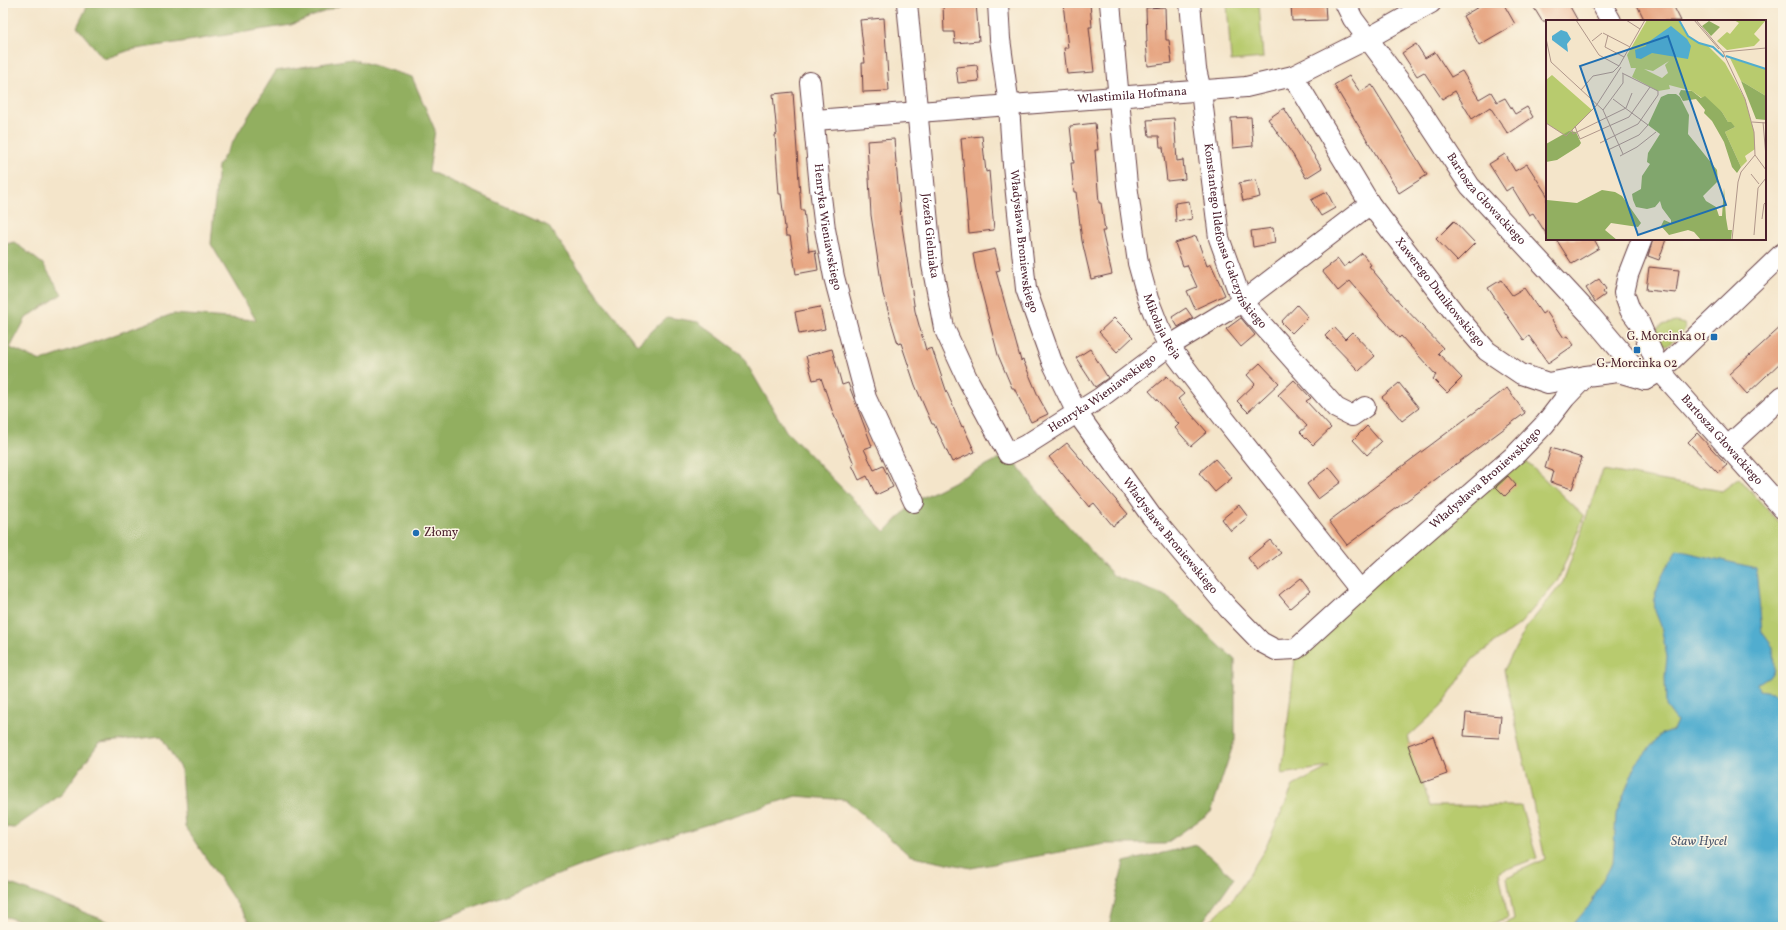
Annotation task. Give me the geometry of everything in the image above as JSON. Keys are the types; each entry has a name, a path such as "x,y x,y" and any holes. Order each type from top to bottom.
{"street":[{"name":"Józefa Gielniaka","path":"908,3 932,265 944,328 967,378 1008,454"},
{"name":"Władysława Broniewskiego","path":"998,3 1000,39 1009,106 1013,165 1026,289 1052,362 1077,413 1152,517 1228,608 1261,642 1276,650 1296,649 1360,590 1517,453 1545,424 1565,398 1586,376"},
{"name":"Mikołaja Reja","path":"1110,3 1127,185 1138,263 1148,299 1169,346 1215,407 1360,590"},
{"name":"Konstantego Ildefonsa Gałczyńskiego","path":"1190,3 1196,69 1201,91 1219,238 1242,302 1336,408 1352,416 1365,407"},
{"name":"Bartosza Głowackiego","path":"1345,3 1353,19 1410,95 1470,186 1591,316 1728,447 1783,509"},
{"name":"Wlastimila Hofmana","path":"815,120 1119,98 1246,87 1293,76 1367,39 1431,3"},
{"path":"1601,3 1610,20"},
{"name":"Xawerego Dunikowskiego","path":"1293,76 1370,204 1456,315 1487,351 1521,374 1548,383 1618,372 1653,376"},
{"name":"Henryka Wieniawskiego","path":"810,82 815,120 820,195 834,277 866,398 914,502"},
{"name":"Henryka Wieniawskiego","path":"1008,454 1026,445 1077,413 1100,398 1169,346 1242,302 1370,204"},
{"path":"1642,240 1628,275 1624,293 1630,310 1638,322 1653,376 1783,253"},
{"path":"1728,447 1783,396"}],"green space":[{"path":"89,3 346,3 291,25 130,50 104,59 77,27"},
{"path":"1227,3 1259,3 1263,58 1231,61"},
{"path":"352,59 412,77 435,130 429,171 548,226 598,295 637,345 667,317 698,322 741,354 786,431 885,532 914,502 1008,454 1048,504 1114,576 1166,596 1235,660 1235,739 1211,812 1165,844 1105,844 971,868 909,855 846,800 796,796 602,858 421,927 267,927 249,922 185,827 181,770 161,736 99,743 62,794 14,828 3,827 3,245 14,242 43,264 62,294 26,318 10,348 41,361 173,314 256,320 211,244 218,166 276,71"},
{"path":"1676,322 1684,324 1684,331 1667,346 1664,346 1656,340 1655,334 1658,328"},
{"path":"1517,453 1584,516 1558,580 1520,624 1473,659 1441,707 1408,737 1430,806 1521,806 1537,858 1499,872 1508,918 1483,927 1204,927 1235,897 1265,849 1293,786 1329,767 1282,774 1296,649"},
{"path":"1603,470 1722,491 1739,478 1783,527 1783,927 1497,927 1514,919 1507,877 1545,859 1504,670 1526,628 1563,582"},
{"path":"1197,845 1234,878 1199,927 1109,927 1124,862"},
{"path":"3,882 122,927 40,927 3,916"}],"water":[{"name":"Staw Hycel","path":"1677,550 1756,568 1762,632 1773,647 1774,670 1771,675 1757,684 1759,690 1773,692 1783,702 1783,927 1571,927 1589,906 1613,862 1616,814 1636,764 1661,734 1673,730 1677,721 1666,706 1665,677 1667,657 1661,626 1655,611 1654,598 1664,571"}],"building":[{"path":"976,3 979,41 955,43 954,32 944,32 943,4"},
{"path":"1063,3 1090,3 1092,27 1089,27 1094,72 1067,74 1064,48 1068,48"},
{"path":"1291,3 1325,3 1326,20 1292,21"},
{"path":"1485,3 1503,3 1515,24 1479,45 1463,16"},
{"path":"1531,3 1568,3 1577,20 1546,20 1542,21"},
{"path":"1636,3 1672,3 1680,20 1644,20"},
{"path":"1165,7 1166,40 1169,40 1172,63 1148,66 1146,8"},
{"path":"884,18 889,91 863,92 862,63 865,63 860,20"},
{"path":"1416,44 1425,58 1435,52 1451,77 1462,71 1479,99 1491,92 1497,102 1505,98 1515,114 1527,107 1533,117 1508,134 1490,107 1472,119 1455,91 1442,99 1424,72 1417,76 1402,53"},
{"path":"977,65 979,81 958,83 956,67"},
{"path":"1349,76 1360,92 1372,85 1427,175 1399,193 1334,85"},
{"path":"793,92 801,210 804,210 809,251 815,250 818,270 796,274 790,236 786,236 781,194 779,194 775,135 777,134 773,94"},
{"path":"1284,108 1322,168 1306,178 1293,155 1268,119"},
{"path":"1251,117 1253,146 1233,148 1231,118"},
{"path":"1174,118 1177,161 1183,160 1185,179 1167,181 1163,147 1160,147 1159,136 1149,136 1147,120"},
{"path":"1095,123 1098,150 1095,150 1099,203 1101,203 1105,231 1102,231 1112,274 1091,279 1082,241 1076,192 1074,192 1071,163 1074,163 1070,126"},
{"path":"982,136 986,172 989,171 994,230 969,233 961,138"},
{"path":"894,139 901,219 915,311 926,350 932,348 946,390 975,452 952,462 934,424 932,424 915,385 901,343 898,344 883,294 871,215 867,141"},
{"path":"1505,154 1515,171 1527,164 1546,193 1546,233 1533,213 1529,215 1512,187 1506,191 1489,164"},
{"path":"1256,180 1260,197 1243,201 1239,183"},
{"path":"1327,192 1335,208 1321,216 1311,200"},
{"path":"1189,201 1192,219 1176,222 1175,203"},
{"path":"1454,221 1475,243 1457,261 1436,239"},
{"path":"1273,228 1275,243 1253,247 1251,231"},
{"path":"1196,236 1207,266 1211,264 1225,295 1195,309 1187,291 1197,287 1187,265 1183,266 1175,243"},
{"path":"1557,240 1595,240 1599,248 1572,264"},
{"path":"1653,240 1666,240 1659,260 1648,256"},
{"path":"995,249 1000,270 996,271 1021,361 1023,360 1039,398 1048,414 1031,422 1014,388 1012,388 998,355 976,270 973,254"},
{"path":"1362,253 1371,265 1369,266 1400,303 1443,348 1438,353 1462,378 1447,393 1433,379 1436,375 1401,336 1399,338 1350,281 1338,291 1322,271 1338,259 1344,267"},
{"path":"1649,267 1679,270 1676,293 1646,290"},
{"path":"1599,279 1606,289 1603,292 1605,295 1595,302 1586,288"},
{"path":"1501,280 1512,295 1524,288 1542,314 1546,311 1564,338 1567,336 1574,345 1548,363 1529,336 1524,340 1488,288"},
{"path":"1297,305 1308,317 1292,333 1281,322"},
{"path":"820,307 825,329 799,334 795,312"},
{"path":"1186,308 1193,318 1178,327 1172,317"},
{"path":"1114,318 1133,337 1117,352 1099,332"},
{"path":"1241,318 1255,335 1241,347 1226,329"},
{"path":"1783,325 1783,360 1747,394 1729,374"},
{"path":"1334,327 1345,339 1352,332 1375,356 1359,371 1325,336"},
{"path":"832,349 842,385 848,383 872,446 864,449 874,470 883,466 893,487 876,495 867,476 859,480 852,465 854,464 833,413 821,378 813,380 806,356"},
{"path":"1090,349 1108,378 1095,387 1076,358"},
{"path":"1260,363 1279,383 1248,412 1237,401 1255,384 1247,375"},
{"path":"1167,376 1184,394 1178,399 1207,432 1191,446 1175,428 1179,424 1149,391"},
{"path":"1294,380 1311,398 1306,401 1331,428 1313,445 1300,432 1307,426 1278,395"},
{"path":"1399,383 1419,408 1402,421 1382,397"},
{"path":"1507,388 1525,413 1347,545 1329,521"},
{"path":"1367,426 1381,442 1367,455 1353,440"},
{"path":"1697,433 1727,465 1718,473 1688,442"},
{"path":"1067,443 1128,514 1113,526 1094,503 1089,507 1049,457"},
{"path":"1551,448 1582,458 1572,489 1550,482 1553,471 1545,468"},
{"path":"1215,459 1232,478 1215,492 1199,473"},
{"path":"1329,467 1341,482 1318,499 1307,484"},
{"path":"1508,476 1516,485 1505,496 1496,487"},
{"path":"1239,505 1248,517 1231,531 1222,519"},
{"path":"1270,540 1281,553 1258,571 1248,558"},
{"path":"1300,578 1310,591 1290,608 1279,595"},
{"path":"1466,713 1501,716 1499,738 1464,736"},
{"path":"1433,736 1447,774 1422,783 1408,745"}],"place":[{"name":"G. Morcinka 01","path":"1714,337"},
{"name":"G. Morcinka 02","path":"1637,350"},
{"name":"Złomy","path":"416,533"}]}
